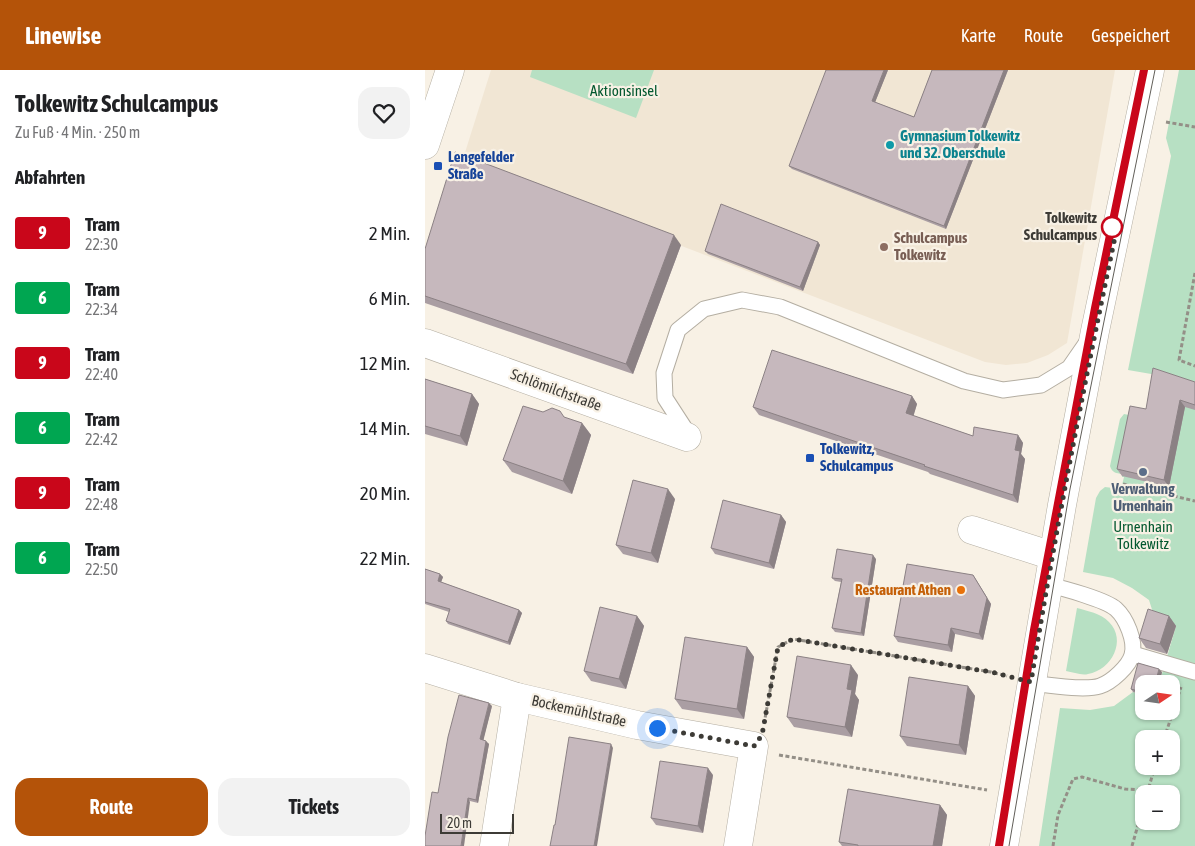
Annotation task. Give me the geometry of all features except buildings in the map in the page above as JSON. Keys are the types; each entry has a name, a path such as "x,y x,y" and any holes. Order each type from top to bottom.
{"street":[{"path":"425,145 450,70"},
{"path":"1004,846 1053,556 1095,331 1150,70"},
{"name":"Schlömilchstraße","path":"425,344 689,438"},
{"path":"971,530 1053,556"},
{"name":"Bockemühlstraße","path":"425,668 517,697 637,724 754,746"},
{"path":"494,846 517,697"},
{"path":"738,846 754,746"}],"lane":[{"path":"689,438 665,398 664,372 678,330 704,309 742,300 780,307 964,381 1003,390 1041,385 1069,368 1095,331"},
{"path":"1031,682 1072,688 1100,686 1120,674 1133,654 1131,630 1116,609 1093,598 1048,585"},
{"path":"1133,654 1191,671"}],"path":[{"path":"1195,272 1179,360 1195,366"},
{"path":"1123,484 1195,501"},
{"path":"1013,794 766,753 754,746 762,735 778,647 793,639 991,672 1031,682"},
{"path":"1168,730 1191,671"},
{"path":"1053,846 1058,815 1073,780 1082,777 1135,790"},
{"path":"1132,846 1137,830"}],"shaded area":[{"name":"Schulcampus Tolkewitz","path":"491,70 1115,70 1067,343 1048,355 1027,363 1006,365 985,362 462,162"}],"green space":[{"name":"Aktionsinsel","path":"532,70 654,70 636,118 530,77"},
{"name":"Urnenhain Tolkewitz","path":"1179,70 1195,70 1195,846 1039,846 1060,708 1090,710 1114,706 1133,692 1135,693 1135,720 1180,720 1180,675 1162,675 1176,626 1155,619 1149,600 1132,588 1113,578 1083,572 1096,498 1105,487 1121,489 1124,477 1122,477 1122,474 1113,471 1110,466 1120,419 1124,414 1150,416 1157,375 1128,370 1171,156 1166,138"},
{"path":"1077,608 1102,616 1114,629 1117,637 1117,645 1110,661 1097,671 1086,674 1066,671"}],"tram line":[{"path":"999,846 1034,630 1095,308 1144,70"},
{"name":"9","path":"999,846 1034,630 1095,308 1144,70"},
{"path":"1009,846 1070,489 1155,70"}],"place":[{"name":"Gymnasium Tolkewitz und 32. Oberschule","path":"890,145"},
{"name":"Lengefelder Straße","path":"438,166"},
{"name":"Tolkewitz Schulcampus","path":"1112,227"},
{"name":"Schulcampus Tolkewitz","path":"884,247"},
{"name":"Tolkewitz, Schulcampus","path":"810,458"},
{"name":"Verwaltung Urnenhain","path":"1143,472"},
{"name":"Restaurant Athen","path":"961,590"}],"route":[{"path":"657,728 754,746 762,735 778,647 793,639 991,672 1031,682 1062,505 1115,237 1112,227"}]}
